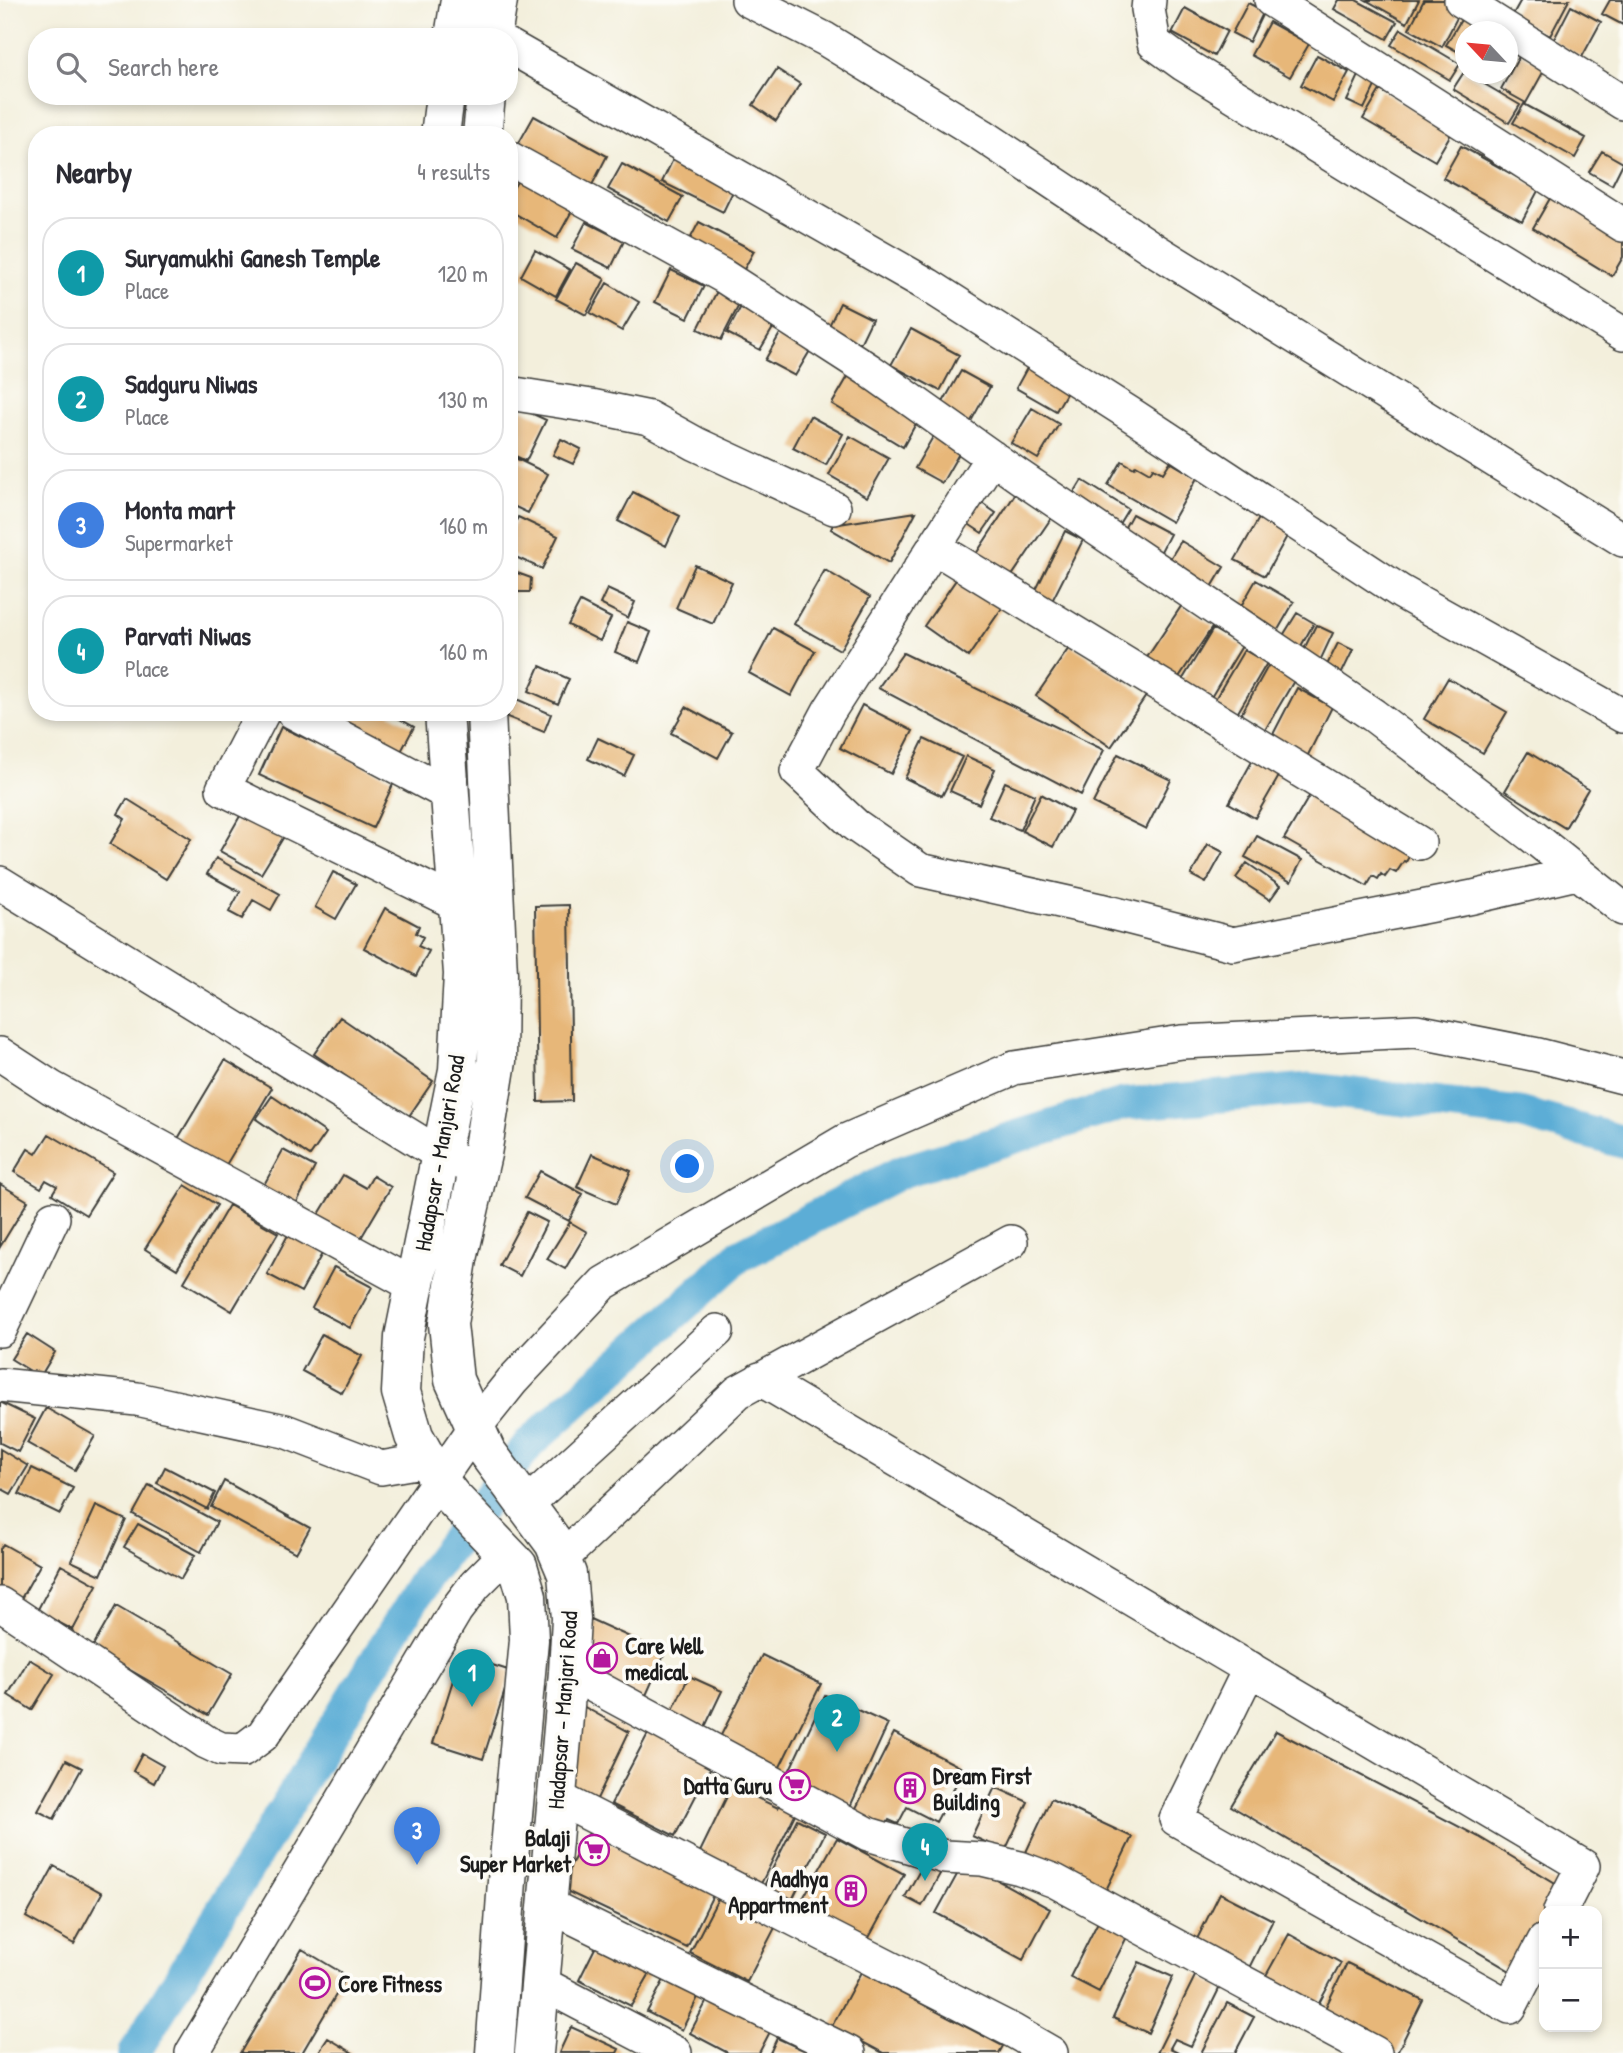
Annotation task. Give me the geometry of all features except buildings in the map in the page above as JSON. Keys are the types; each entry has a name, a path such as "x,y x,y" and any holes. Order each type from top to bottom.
{"main road":[{"path":"493,28 498,0"},
{"path":"441,126 444,105"},
{"path":"483,126 485,105"},
{"name":"Hadapsar - Manjari Road","path":"445,721 463,974 458,1070 404,1337 401,1392 414,1436 439,1479 517,1566 527,1596 529,1640 508,1868 495,2053"},
{"name":"Hadapsar - Manjari Road","path":"486,721 498,974 497,1061 448,1324 454,1380 481,1439 554,1543 567,1574 571,1618 568,1672 534,2053"}],"street":[{"path":"748,0 825,39 971,128 1155,250 1623,540"},
{"path":"1149,0 1147,9 1154,43 1183,64 1623,334"},
{"path":"1270,0 1623,225"},
{"path":"1461,0 1623,103"},
{"path":"454,13 478,28"},
{"path":"518,51 928,285 1401,592 1623,716"},
{"path":"518,164 723,276 869,370 992,457 1373,715 1623,909"},
{"path":"518,394 591,405 649,418 696,444 834,508"},
{"path":"992,457 829,711 797,771 855,825 920,870 1100,910 1233,944 1474,897 1577,873"},
{"path":"934,547 1419,843"},
{"path":"258,721 223,789 458,904"},
{"path":"310,721 450,795"},
{"path":"0,883 441,1155 478,1169"},
{"path":"0,1604 206,1742 222,1749 243,1750 263,1735 439,1479 481,1439 512,1381 604,1283 845,1141 1014,1068 1182,1042 1416,1031 1538,1055 1623,1077"},
{"path":"0,1054 52,1088 415,1286"},
{"path":"0,1330 53,1218"},
{"path":"561,1559 738,1392 1011,1242"},
{"path":"527,1504 717,1331"},
{"path":"760,1379 1583,1866 1563,1906"},
{"path":"0,1385 137,1399 285,1431 381,1468 439,1479"},
{"path":"192,2053 456,1610 475,1586 496,1545"},
{"path":"1250,1668 1176,1819 1510,2007 1539,1951"},
{"path":"568,1672 867,1834 944,1857 982,1859 1020,1868 1055,1881 1375,2053"},
{"path":"558,1798 1051,2053"},
{"path":"548,1905 849,2053"},
{"path":"541,1983 675,2053"}],"waterway":[{"path":"134,2053 427,1577 529,1444 739,1256 901,1172 1123,1104 1310,1089 1519,1113 1623,1142"}],"place":[{"name":"Care Well medical","path":"602,1658"},
{"name":"Suryamukhi Ganesh Temple","path":"472,1707"},
{"name":"Sadguru Niwas","path":"837,1752"},
{"name":"Datta Guru","path":"795,1785"},
{"name":"Dream First Building","path":"910,1788"},
{"name":"Balaji Super Market","path":"594,1850"},
{"name":"Monta mart","path":"417,1865"},
{"name":"Parvati Niwas","path":"925,1881"},
{"name":"Aadhya Appartment","path":"851,1891"},
{"name":"Core Fitness","path":"315,1983"}]}
